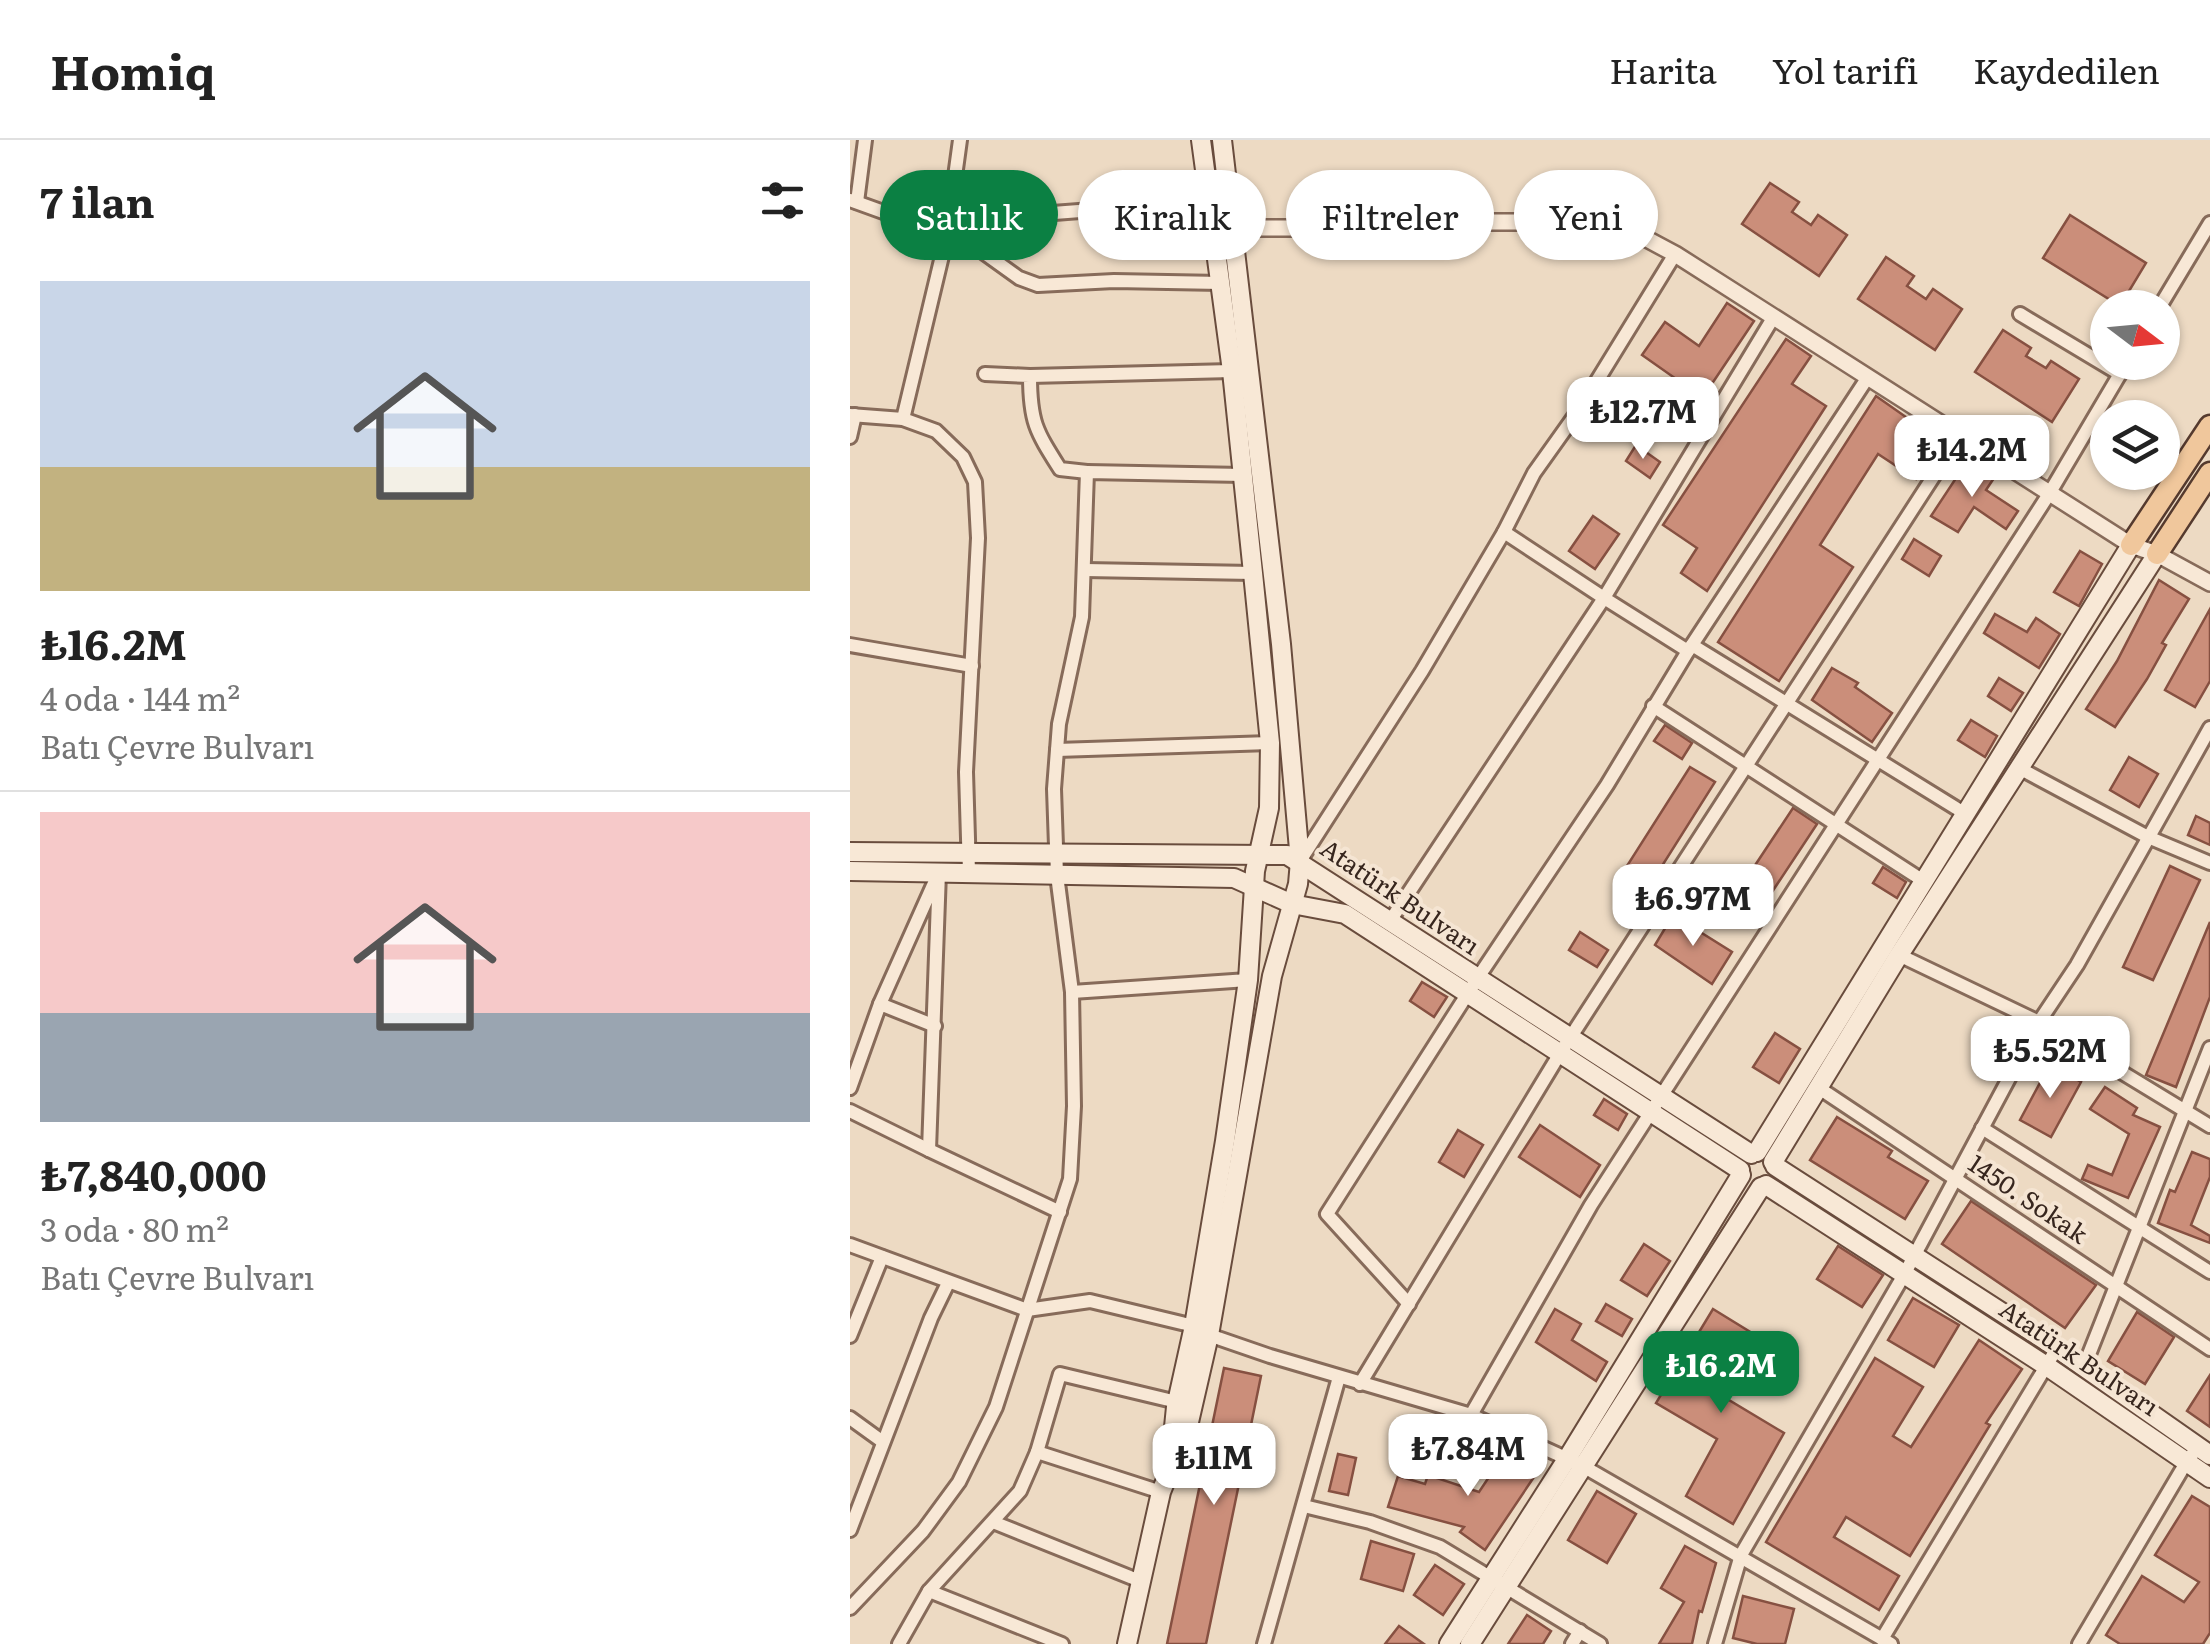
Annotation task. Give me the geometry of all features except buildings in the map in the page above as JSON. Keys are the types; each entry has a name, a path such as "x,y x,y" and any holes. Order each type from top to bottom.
{"main road":[{"path":"1201,140 1205,170"},
{"path":"1222,140 1226,170"},
{"path":"1127,1644 1162,1492 1189,1422 1268,808 1270,743 1218,260"},
{"path":"1170,1464 1177,1402 1202,1331 1272,976 1300,860 1282,644 1238,260"},
{"path":"1764,1158 1922,880 2210,426"},
{"path":"1449,1644 1499,1581 1574,1462 1741,1173 1743,1160 1764,1158 1820,1088 1899,955 2210,472"},
{"name":"Atatürk Bulvarı","path":"850,852 1057,875 1234,878 1292,904 1345,914 1570,1038 1741,1173"},
{"name":"Atatürk Bulvarı","path":"850,871 939,872 969,864 1056,855 1260,853 1300,860 1390,921 1559,1055 1764,1158 2048,1367 2198,1454"},
{"path":"1574,1462 1764,1186 1774,1177 1764,1158"},
{"path":"1741,1173 1751,1186 1764,1186"},
{"name":"Atatürk Bulvarı","path":"1764,1186 2057,1348 2198,1454 2210,1478"},
{"path":"1470,1644 1499,1581"}],"street":[{"path":"864,140 853,201 880,209"},
{"path":"956,170 960,140"},
{"path":"1266,227 1592,222 1645,238 1676,254 2131,545 2157,554 2210,583"},
{"path":"2170,290 2210,223"},
{"path":"1300,860 1422,670 1504,532 1534,473 1581,407 1676,254"},
{"path":"903,419 940,260"},
{"path":"994,260 1019,278 1038,284 1221,283"},
{"path":"2020,314 2090,350"},
{"path":"1390,921 1604,598 1773,318"},
{"path":"986,374 1232,371"},
{"path":"1030,376 1030,412 1036,430 1060,469 1243,475"},
{"path":"1409,1304 1327,1214 1868,376"},
{"path":"1471,1415 1591,1206 2049,494 2117,380"},
{"path":"850,436 852,415 903,419 924,425 950,442 976,482 978,538 966,772 969,864"},
{"path":"1360,1384 1559,1055 1959,437"},
{"path":"853,1601 923,1531 960,1482 996,1407 1070,1179 1072,992 1057,875 1057,750 1082,617 1087,472"},
{"path":"1504,532 1604,598 1786,703 1964,813"},
{"path":"1084,570 1253,573"},
{"path":"850,644 972,666"},
{"path":"1653,706 1922,880"},
{"path":"1714,1644 1741,1555 2210,728"},
{"path":"1057,750 1270,743"},
{"path":"2019,768 2148,838 2210,863"},
{"path":"850,1088 880,1004 939,872"},
{"path":"929,1150 939,872"},
{"path":"1899,955 2040,1022 2210,1126"},
{"path":"1072,992 1248,980"},
{"path":"880,1004 935,1026"},
{"path":"2084,1367 2210,1048"},
{"name":"1450. Sokak","path":"1820,1088 2210,1349"},
{"path":"850,1111 1060,1212"},
{"path":"1982,1128 2210,1272"},
{"path":"850,1245 1027,1310 1090,1301 1202,1331 1339,1378 1471,1415 1574,1462 1886,1642 2057,1348"},
{"path":"850,1336 882,1257"},
{"path":"850,1530 948,1282"},
{"path":"899,1644 929,1591 1020,1490 1037,1452 1060,1374 1177,1402"},
{"path":"1264,1644 1339,1378"},
{"path":"850,1418 883,1442"},
{"path":"1037,1452 1162,1492"},
{"path":"2079,1644 2198,1454"},
{"path":"1304,1506 1440,1547 1600,1644"},
{"path":"993,1522 1140,1581"},
{"path":"929,1591 1062,1644"},
{"path":"1572,1644 1580,1631"}]}
